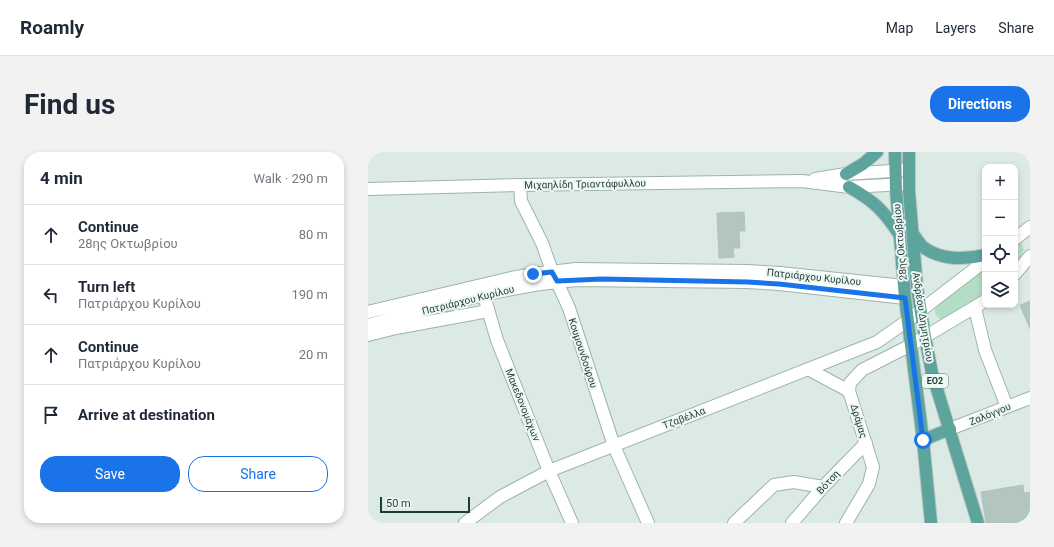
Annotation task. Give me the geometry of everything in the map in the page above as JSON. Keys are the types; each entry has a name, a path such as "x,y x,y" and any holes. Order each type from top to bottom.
{"main road":[{"path":"846,174 863,164 877,152"},
{"name":"28ης Οκτωβρίου","path":"895,152 899,235 904,292 923,440 931,523"},
{"name":"Ανδρέου Δημητρίου","path":"908,152 909,184 920,311 932,374 978,523"},
{"path":"850,187 881,209 899,235"},
{"path":"913,234 924,247 944,256 967,259 982,256"},
{"path":"923,440 950,429"}],"street":[{"name":"Μιχαηλίδη Τριαντάφυλλου","path":"802,181 846,174 909,170"},
{"name":"Μιχαηλίδη Τριαντάφυλλου","path":"368,189 802,181 850,187 909,184"},
{"name":"Κουμουνδούρου","path":"520,185 521,201 542,243 569,308 614,446 648,523"},
{"path":"1018,237 1030,227"},
{"path":"1017,272 1028,259"},
{"name":"Τζαβέλλα","path":"471,521 505,494 549,471 877,342 982,264"},
{"name":"Πατριάρχου Κυρίλου","path":"368,312 483,290 533,285 555,276 602,269 667,275 780,278 904,292"},
{"name":"Πατριάρχου Κυρίλου","path":"368,325 483,290"},
{"name":"Μακεδονομάχων","path":"483,290 497,340 549,471 572,523"},
{"name":"Δράμας","path":"846,523 869,484 873,467 849,391 850,383 862,370 925,337 982,303"},
{"path":"975,308 985,350 1007,407"},
{"path":"368,335 396,328 488,311"},
{"path":"808,369 849,391"},
{"name":"Ζαλόγγου","path":"950,429 1030,398"},
{"name":"Βότση","path":"792,523 822,487 866,443"},
{"path":"734,523 774,485 794,482 822,487"}],"green space":[{"path":"1018,243 1022,244 1024,250 1018,261"},
{"path":"982,268 982,300 943,320 937,317 935,313 935,306"}],"building":[{"path":"744,212 745,231 739,231 740,248 733,248 734,257 719,258 717,213"},
{"path":"1030,301 1030,329 1020,305"},
{"path":"1023,485 1024,493 1030,492 1030,523 986,523 981,492"}],"route":[{"path":"533,274 552,272 557,281 602,279 779,284 905,298 923,440"}]}
